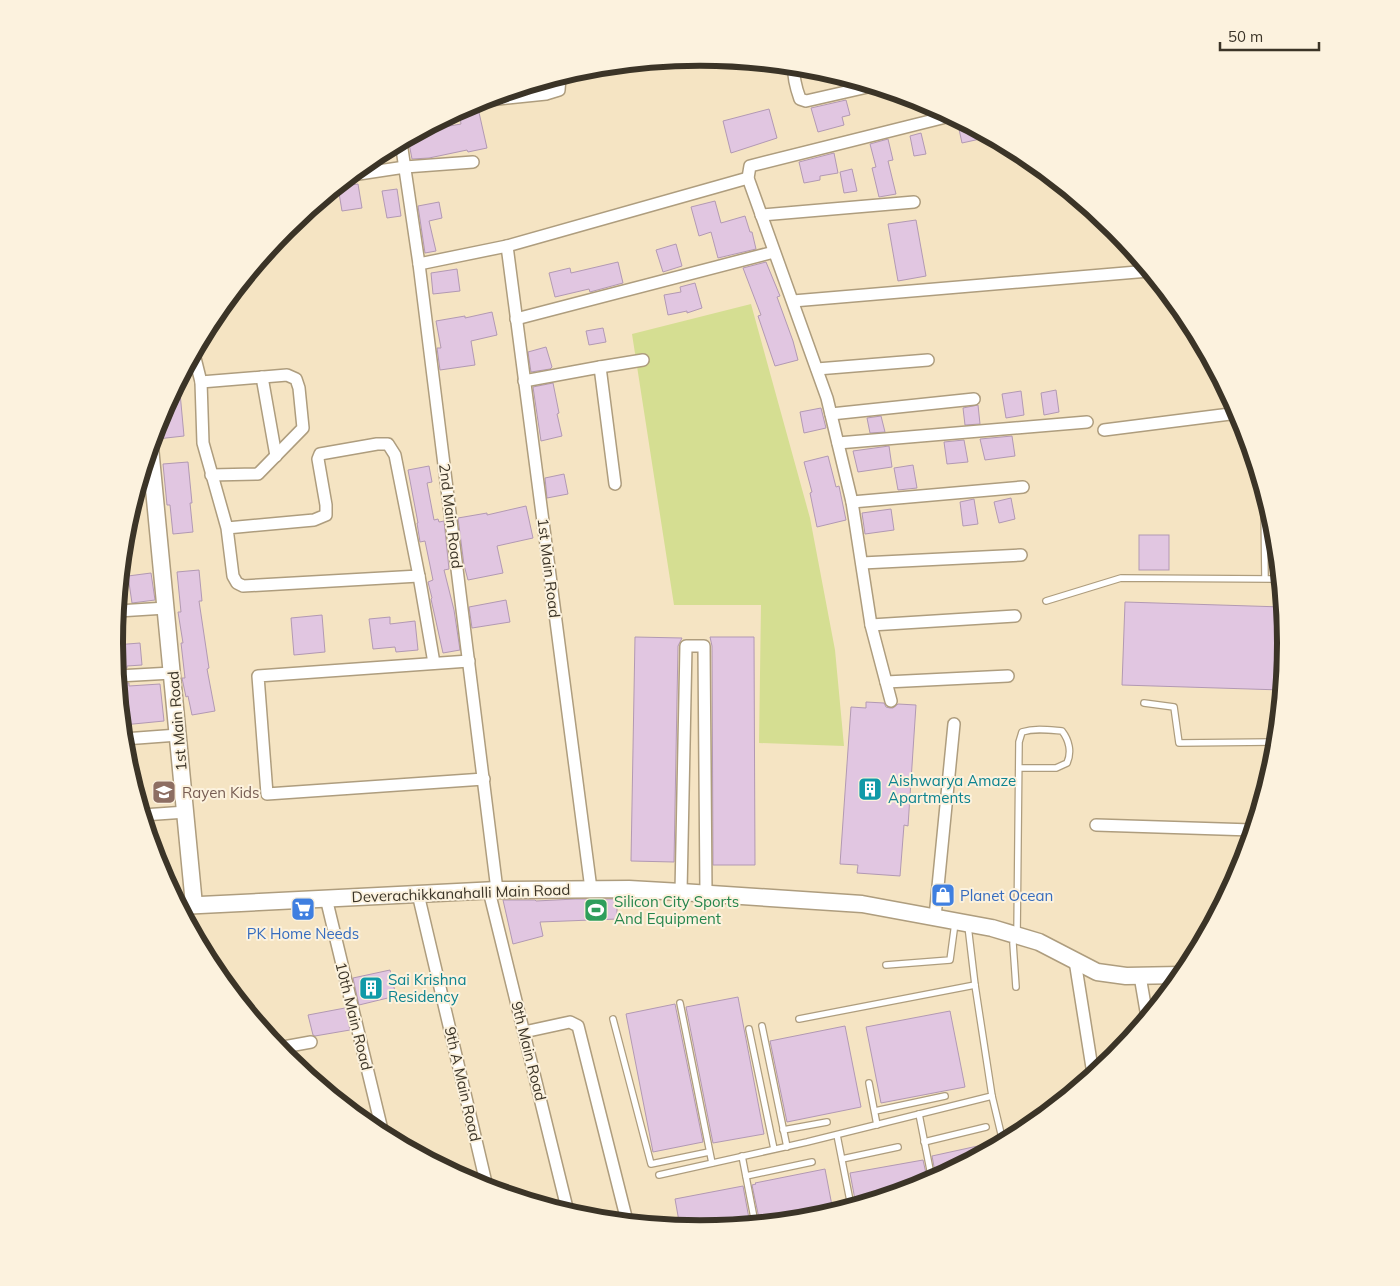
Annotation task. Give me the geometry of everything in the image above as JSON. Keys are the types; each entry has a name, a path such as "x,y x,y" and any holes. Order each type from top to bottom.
{"street":[{"path":"793,74 800,99 806,101 859,89"},
{"path":"514,97 546,94 559,90 559,84"},
{"path":"892,701 871,625 852,502 827,398 748,178 750,166 939,119"},
{"name":"2nd Main Road","path":"402,150 419,264 484,779 493,890"},
{"path":"367,172 474,162"},
{"path":"419,264 507,246 748,178"},
{"path":"761,214 914,202"},
{"name":"1st Main Road","path":"507,246 591,889"},
{"path":"516,319 774,252"},
{"path":"793,301 1141,272"},
{"path":"524,381 643,360"},
{"path":"817,369 928,360"},
{"path":"196,363 201,382 203,444 227,528 233,576 236,583 242,586 419,576"},
{"path":"600,367 615,484"},
{"path":"201,382 287,375 296,379 299,388 303,428 258,474 211,475"},
{"path":"262,377 276,456"},
{"path":"831,414 974,399"},
{"path":"1104,430 1229,414"},
{"path":"838,442 1087,422"},
{"path":"227,528 314,520 326,515 318,460 320,454 377,444 388,444 395,455 434,663"},
{"name":"1st Main Road","path":"152,465 186,812 187,905"},
{"path":"852,502 1023,487"},
{"path":"862,563 1021,555"},
{"path":"124,611 166,608"},
{"path":"871,625 1015,616"},
{"path":"681,892 686,646 704,646 706,893"},
{"path":"469,661 258,676 267,794 484,779"},
{"path":"124,676 172,673"},
{"path":"886,682 1008,676"},
{"path":"935,917 954,724"},
{"path":"131,738 178,735"},
{"path":"150,815 186,812"},
{"path":"1096,825 1245,830"},
{"name":"Deverachikkanahalli Main Road","path":"187,905 493,890 591,889 706,893 862,904 992,928 1039,942 1097,972 1126,976 1171,975"},
{"name":"9th Main Road","path":"493,890 524,1032 566,1204"},
{"name":"9th A Main Road","path":"418,894 485,1178"},
{"name":"10th Main Road","path":"326,898 380,1123"},
{"path":"1075,961 1092,1066"},
{"path":"1140,976 1146,1009"},
{"path":"524,1032 570,1022 578,1026 626,1215"},
{"path":"288,1046 311,1042"}],"lane":[{"path":"1264,523 1265,578"},
{"path":"1046,601 1121,578 1273,579"},
{"path":"1144,703 1174,707 1179,744 1268,742"},
{"path":"1016,987 1013,943 1017,936 1019,742 1022,732 1036,729 1062,731 1067,737 1070,756 1067,763 1056,768 1019,768"},
{"path":"886,965 950,960 962,922"},
{"path":"962,922 975,985 992,1096 1001,1134"},
{"path":"799,1019 975,985"},
{"path":"680,1003 712,1163"},
{"path":"613,1019 651,1164 709,1152"},
{"path":"762,1026 787,1147"},
{"path":"749,1029 774,1150"},
{"path":"869,1083 877,1124"},
{"path":"875,1111 945,1096"},
{"path":"659,1174 787,1147 992,1096"},
{"path":"919,1114 930,1172"},
{"path":"784,1130 827,1122"},
{"path":"924,1142 986,1127"},
{"path":"837,1134 850,1200"},
{"path":"842,1159 898,1147"},
{"path":"742,1156 754,1217"},
{"path":"746,1176 812,1162"}],"green space":[{"path":"751,304 810,518 835,650 844,746 759,743 761,605 674,605 632,334"}],"building":[{"path":"846,100 850,115 842,117 844,125 818,132 811,108"},
{"path":"769,109 777,138 731,153 723,121"},
{"path":"479,110 487,148 412,159 409,146 443,127 461,124 460,119"},
{"path":"959,128 979,139 962,143"},
{"path":"921,133 926,154 914,156 910,136"},
{"path":"888,139 893,160 888,161 896,194 879,197 872,168 876,167 870,144"},
{"path":"834,153 838,173 820,176 820,180 804,183 799,162"},
{"path":"852,169 857,191 844,193 840,172"},
{"path":"358,184 362,208 342,211 339,193 348,185"},
{"path":"397,189 401,216 387,218 382,191"},
{"path":"715,201 721,223 745,216 750,232 752,232 756,249 718,258 711,232 699,236 691,207"},
{"path":"439,202 442,218 429,221 436,251 425,253 418,206"},
{"path":"916,220 926,276 898,281 888,224"},
{"path":"676,244 682,266 663,272 656,250"},
{"path":"618,262 623,283 590,292 589,289 555,297 549,273 570,268 571,273"},
{"path":"766,262 780,296 777,297 798,360 775,366 758,316 761,315 743,268"},
{"path":"457,269 460,291 433,294 431,273"},
{"path":"695,283 702,308 687,313 687,311 668,315 664,295 681,292 680,287"},
{"path":"492,312 497,335 471,341 475,365 440,370 437,348 441,348 436,321 465,316 465,318"},
{"path":"603,328 606,342 589,345 586,331"},
{"path":"546,347 552,367 531,372 528,352"},
{"path":"553,383 562,436 541,441 533,387"},
{"path":"1056,390 1059,412 1044,415 1041,393"},
{"path":"1021,391 1024,415 1006,418 1002,394"},
{"path":"180,394 184,436 161,439"},
{"path":"978,405 980,424 965,425 963,408"},
{"path":"821,408 826,428 804,433 800,412"},
{"path":"881,416 885,432 870,433 867,418"},
{"path":"1012,436 1015,456 985,460 980,439"},
{"path":"964,440 968,462 947,464 944,442"},
{"path":"889,446 892,467 858,472 853,451"},
{"path":"828,456 836,487 839,486 846,520 817,527 810,493 812,492 804,462"},
{"path":"188,462 193,532 173,534 170,505 167,505 163,464"},
{"path":"913,465 917,488 898,490 894,468"},
{"path":"429,466 432,482 427,483 434,520 444,521 449,569 444,570 454,610 460,650 443,653 428,582 433,580 425,541 420,542 408,470"},
{"path":"564,474 568,494 547,498 545,478"},
{"path":"1011,498 1015,519 999,523 994,502"},
{"path":"974,499 978,524 963,526 960,502"},
{"path":"526,506 533,538 497,546 503,573 468,580 464,565 458,518 487,513 487,515"},
{"path":"891,509 894,530 865,534 862,513"},
{"path":"1139,535 1169,535 1169,570 1139,570"},
{"path":"199,570 202,601 199,601 209,668 207,669 215,711 192,715 182,678 185,678 181,643 183,643 178,612 181,612 177,572"},
{"path":"151,573 155,600 132,603 128,576"},
{"path":"506,600 510,622 472,628 469,607"},
{"path":"1125,602 1276,607 1275,690 1122,685"},
{"path":"322,615 325,652 294,655 291,618"},
{"path":"390,617 390,624 415,621 418,650 396,652 395,647 373,649 369,619"},
{"path":"635,637 682,638 678,646 674,862 631,861"},
{"path":"710,637 754,637 755,865 713,865 712,646"},
{"path":"140,643 142,665 127,666 127,668 124,668 123,644"},
{"path":"124,683 129,683 129,686 160,684 164,721 129,724"},
{"name":"Aishwarya Amaze Apartments","path":"866,702 884,703 886,707 890,708 898,704 916,705 908,826 904,825 900,876 857,873 858,865 840,864 851,707 866,708"},
{"path":"617,899 617,919 540,922 543,936 513,944 503,900"},
{"name":"Sai Krishna Residency","path":"390,970 396,996 359,1005 353,978"},
{"path":"738,997 764,1134 713,1143 686,1007"},
{"path":"675,1004 703,1142 653,1152 626,1014"},
{"path":"345,1008 350,1030 313,1035 308,1015"},
{"path":"950,1011 965,1087 881,1103 866,1027"},
{"path":"845,1026 861,1107 787,1122 770,1041"},
{"path":"983,1145 935,1170 932,1156"},
{"path":"923,1160 926,1174 855,1198 850,1173"},
{"path":"825,1169 832,1204 759,1217 752,1185"},
{"path":"743,1186 749,1218 679,1219 675,1199"}],"place":[{"name":"Aishwarya Amaze Apartments","path":"870,789"},
{"name":"Rayen Kids","path":"164,792"},
{"name":"Planet Ocean","path":"943,895"},
{"name":"PK Home Needs","path":"303,909"},
{"name":"Silicon City Sports And Equipment","path":"596,910"},
{"name":"Sai Krishna Residency","path":"371,988"}]}
